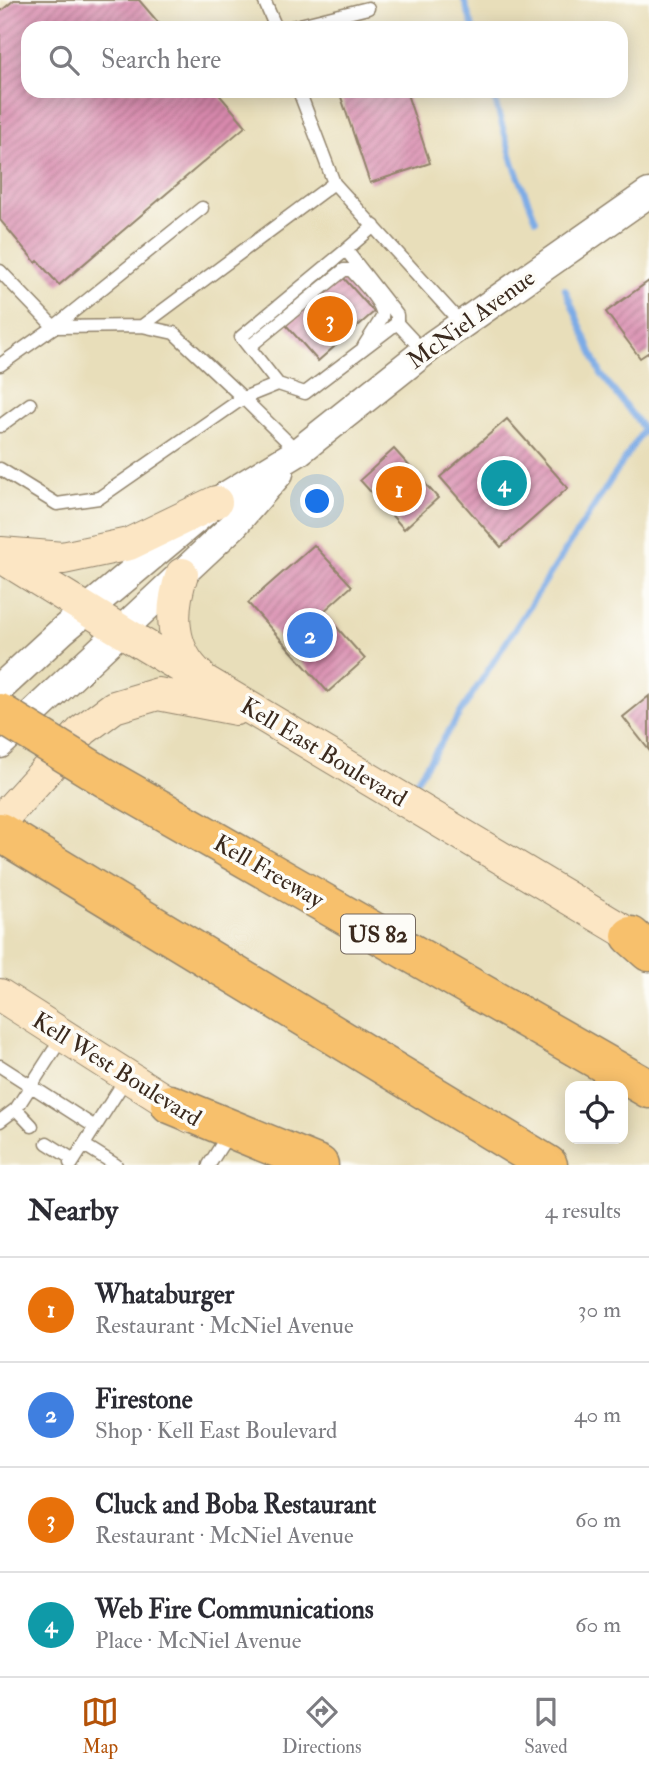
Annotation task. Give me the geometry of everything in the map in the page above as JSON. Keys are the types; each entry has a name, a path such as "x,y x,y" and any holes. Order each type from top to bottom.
{"highway":[{"name":"Kell Freeway","path":"0,713 107,779 649,1089"},
{"path":"15,841 548,1165"},
{"path":"170,1104 319,1165"}],"main road":[{"path":"0,554 63,558 129,544 216,502"},
{"name":"Kell East Boulevard","path":"0,554 121,631 643,945"},
{"path":"182,574 174,598 173,623 180,648 193,669 212,686"},
{"path":"0,821 83,730 114,708 158,694 258,713"},
{"name":"Kell West Boulevard","path":"3,1003 63,1036 270,1165"}],"street":[{"name":"McNiel Avenue","path":"0,688 87,610 216,502 298,452 424,352 649,193"},
{"name":"McNiel Avenue","path":"0,744 233,526 298,452"}],"lane":[{"path":"264,0 273,21"},
{"path":"316,21 368,8"},
{"path":"302,98 334,183 463,324"},
{"path":"142,326 334,183"},
{"path":"0,365 54,327 202,208"},
{"path":"373,226 241,337 278,384 305,393 397,323"},
{"path":"346,250 397,315 397,323 424,352"},
{"path":"249,347 344,270 351,270 374,297 381,310 382,318 362,349"},
{"path":"0,271 54,327 142,326 174,333 298,452"},
{"path":"0,469 57,504 99,498 243,398 278,384"},
{"path":"0,426 30,404"},
{"path":"0,1121 16,1109 63,1036"},
{"path":"0,1066 95,1126"},
{"path":"47,1143 71,1163 127,1077"},
{"path":"16,1109 32,1126"},
{"path":"209,1165 226,1138"},
{"path":"84,1145 116,1165"}],"building":[{"path":"14,0 139,0 157,21 21,21 21,98 222,98 246,126 59,285 38,261 36,263 0,220 0,12"},
{"path":"341,98 408,98 430,163 370,183"},
{"path":"342,276 374,312 318,361 286,325"},
{"path":"649,281 649,352 640,358 606,312"},
{"path":"507,419 568,488 501,547 440,477"},
{"path":"394,449 438,498 404,529 360,480"},
{"path":"314,545 352,586 323,612 365,659 328,692 248,603"},
{"path":"649,696 649,750 623,717"}],"waterway":[{"path":"464,0 471,21"},
{"path":"494,98 514,165 536,220"},
{"path":"565,289 601,374 649,436"},
{"path":"415,783 644,429"}],"place":[{"name":"Cluck and Boba Restaurant","path":"330,319"},
{"name":"Web Fire Communications","path":"504,483"},
{"name":"Whataburger","path":"399,489"},
{"name":"Firestone","path":"310,635"}]}
